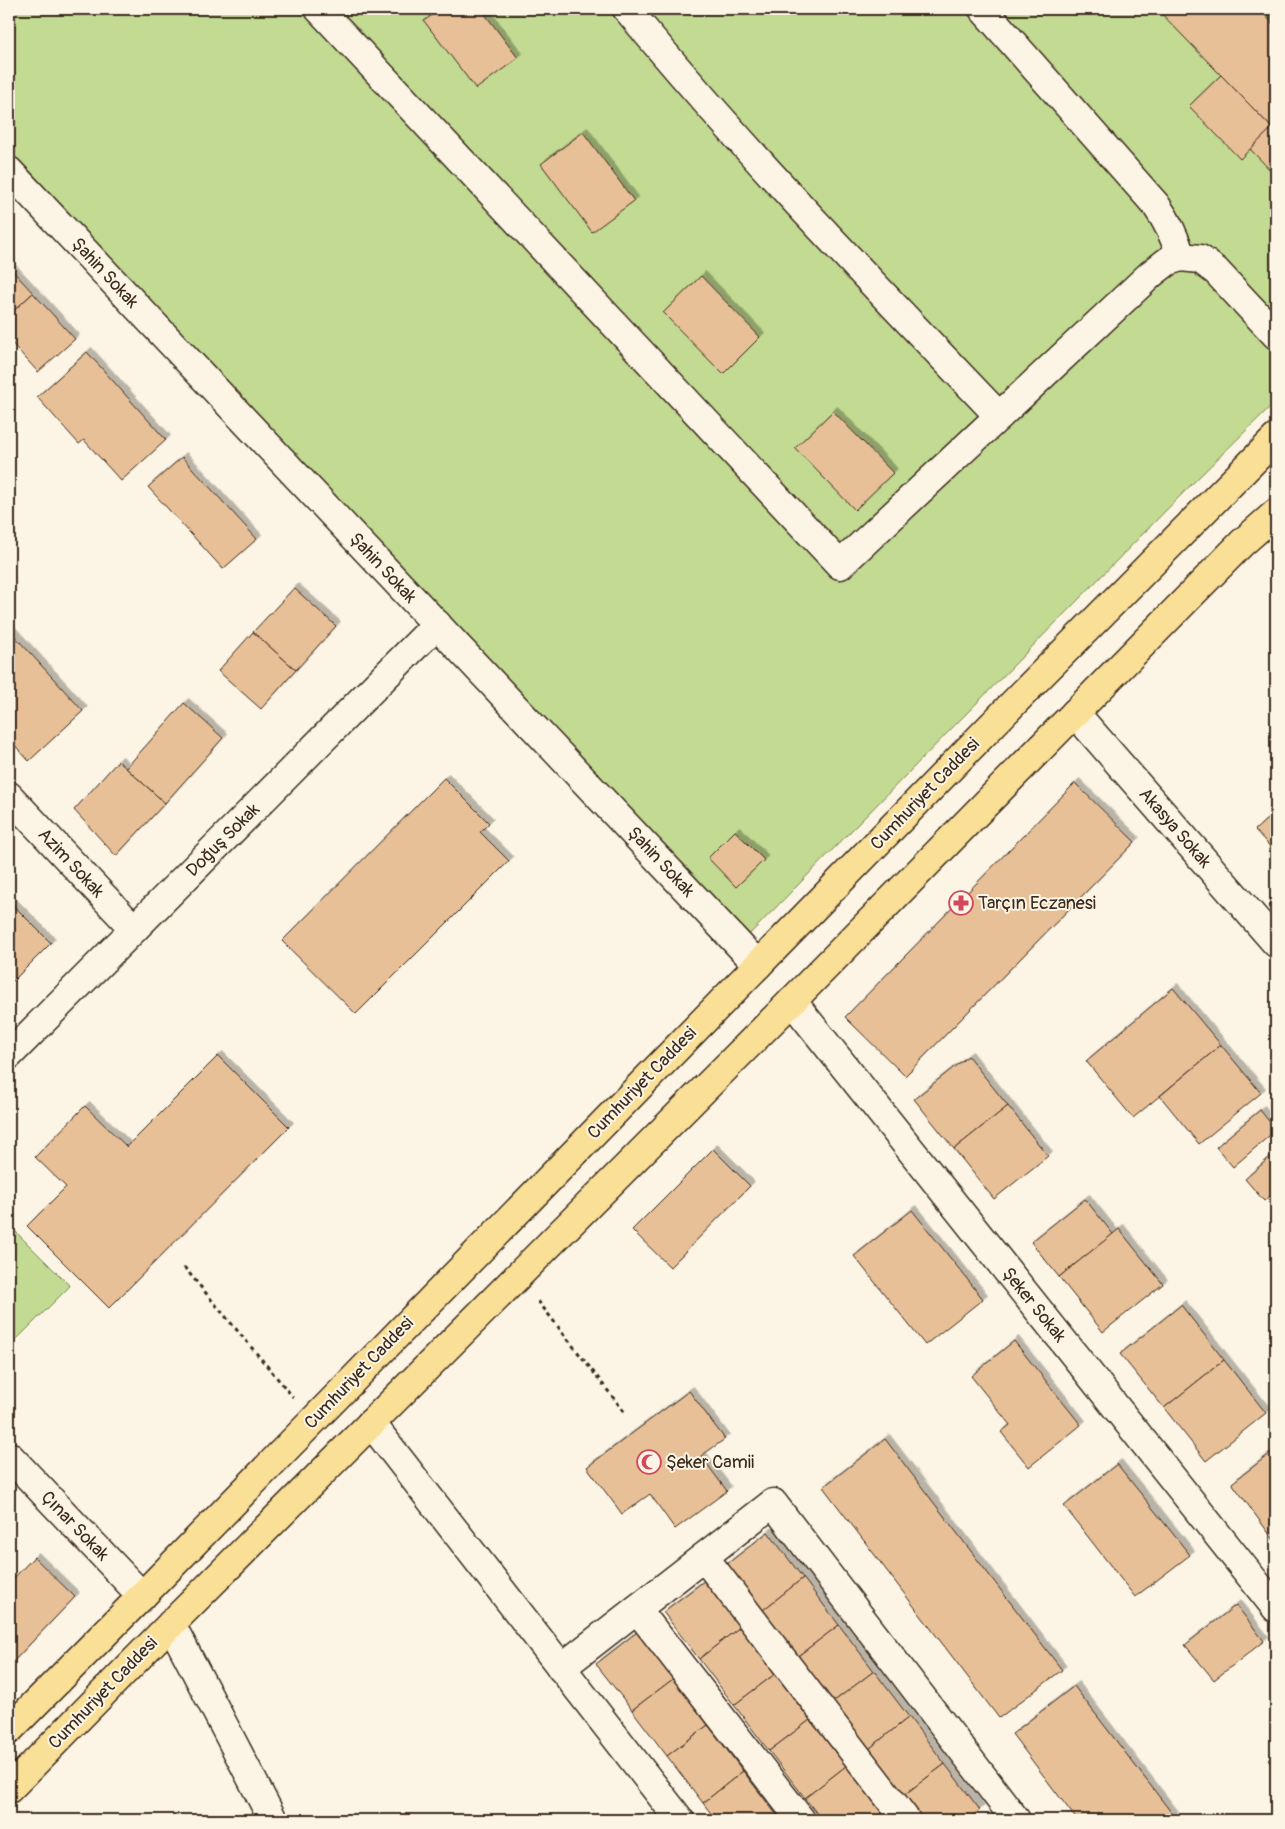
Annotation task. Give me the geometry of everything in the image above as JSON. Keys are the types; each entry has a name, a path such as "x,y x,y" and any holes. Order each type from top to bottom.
{"highway":[{"name":"Cumhuriyet Caddesi","path":"9,1730 1208,504 1276,438"},
{"name":"Cumhuriyet Caddesi","path":"9,1789 792,1001 1074,712 1242,543 1276,513"}],"street":[{"path":"319,9 840,565 1150,274 1168,261 1181,257 1193,257 1209,265 1276,334"},
{"path":"627,9 684,78 819,226 999,416"},
{"path":"983,9 1156,205 1167,221 1181,257"},
{"name":"Şahin Sokak","path":"9,170 758,965"},
{"name":"Doğuş Sokak","path":"9,1055 437,624"},
{"name":"Akasya Sokak","path":"1074,712 1276,943"},
{"name":"Azim Sokak","path":"9,796 134,929"},
{"name":"Şeker Sokak","path":"792,1001 1276,1608"},
{"path":"371,1423 680,1820"},
{"name":"Çınar Sokak","path":"9,1456 142,1596"},
{"path":"561,1668 773,1503 1012,1819"},
{"path":"704,1557 906,1820"},
{"path":"637,1608 802,1820"},
{"path":"171,1624 273,1820"}],"path":[{"path":"184,1267 296,1401"},
{"path":"534,1297 626,1414"}],"green space":[{"path":"9,9 1276,9 1276,401 739,945 9,171"},
{"path":"9,1225 70,1286 15,1341 9,1335"}],"building":[{"path":"440,9 481,9 518,58 476,89 424,21"},
{"path":"1157,9 1259,9 1276,27 1276,176 1250,149 1272,128"},
{"path":"1221,75 1272,128 1240,159 1189,106"},
{"path":"583,132 634,201 592,232 541,164"},
{"path":"9,267 33,293 9,315"},
{"path":"701,276 760,337 723,374 663,313"},
{"path":"33,293 75,339 38,372 9,340 9,315"},
{"path":"87,352 166,440 121,481 84,440 79,444 37,397"},
{"path":"833,411 893,473 855,510 795,448"},
{"path":"182,457 257,539 223,569 148,487"},
{"path":"294,588 336,626 296,670 253,632"},
{"path":"9,630 83,711 29,761 9,739"},
{"path":"253,632 296,670 261,709 218,671"},
{"path":"184,703 223,738 165,803 126,768"},
{"path":"118,761 165,803 116,856 74,810"},
{"path":"444,778 489,823 480,832 509,861 356,1014 282,941"},
{"path":"1075,783 1135,842 905,1076 845,1017"},
{"path":"1276,811 1276,853 1255,830"},
{"path":"735,831 764,860 736,887 708,858"},
{"path":"9,901 51,943 9,985"},
{"path":"1173,988 1221,1045 1133,1118 1086,1061"},
{"path":"1221,1045 1261,1093 1199,1144 1160,1096"},
{"path":"218,1056 289,1127 109,1308 27,1226 66,1187 35,1157 85,1106 127,1147"},
{"path":"968,1056 1008,1106 954,1149 914,1099"},
{"path":"1008,1106 1048,1156 994,1199 954,1149"},
{"path":"1260,1110 1276,1130 1233,1167 1216,1147"},
{"path":"713,1149 750,1186 670,1267 632,1230"},
{"path":"1276,1152 1276,1191 1264,1201 1245,1179"},
{"path":"1085,1199 1113,1234 1059,1277 1031,1242"},
{"path":"912,1210 983,1299 925,1345 854,1256"},
{"path":"1119,1229 1163,1284 1103,1332 1059,1277"},
{"path":"1181,1305 1224,1360 1164,1408 1120,1354"},
{"path":"1014,1341 1081,1425 1029,1467 1001,1432 1010,1425 971,1376"},
{"path":"1224,1360 1266,1413 1206,1461 1164,1408"},
{"name":"Şeker Camii","path":"689,1391 725,1439 701,1456 727,1491 675,1529 650,1494 622,1514 587,1467"},
{"path":"885,1439 1062,1670 999,1718 823,1487"},
{"path":"1276,1449 1276,1543 1232,1483"},
{"path":"1117,1464 1190,1555 1135,1597 1064,1506"},
{"path":"768,1532 803,1578 763,1610 727,1564"},
{"path":"34,1557 75,1597 9,1666 9,1583"},
{"path":"803,1578 839,1625 798,1656 763,1610"},
{"path":"704,1581 740,1627 699,1659 663,1612"},
{"path":"1236,1605 1264,1641 1214,1680 1185,1645"},
{"path":"839,1625 874,1671 833,1702 798,1656"},
{"path":"740,1627 775,1674 734,1705 699,1659"},
{"path":"637,1632 673,1679 632,1710 596,1664"},
{"path":"874,1671 909,1717 869,1749 833,1702"},
{"path":"775,1674 810,1720 769,1751 734,1705"},
{"path":"673,1679 708,1725 667,1756 632,1710"},
{"path":"1074,1686 1174,1816 1168,1820 1077,1820 1012,1734"},
{"path":"909,1717 945,1764 904,1795 869,1749"},
{"path":"810,1720 846,1766 805,1798 769,1751"},
{"path":"708,1725 743,1771 703,1803 667,1756"},
{"path":"1276,1753 1276,1770 1268,1760"},
{"path":"945,1764 980,1810 967,1820 923,1820 904,1795"},
{"path":"846,1766 882,1813 871,1820 822,1820 805,1798"},
{"path":"743,1771 779,1818 776,1820 716,1820 703,1803"}],"place":[{"name":"Tarçın Eczanesi","path":"961,903"},
{"name":"Şeker Camii","path":"649,1462"}]}
